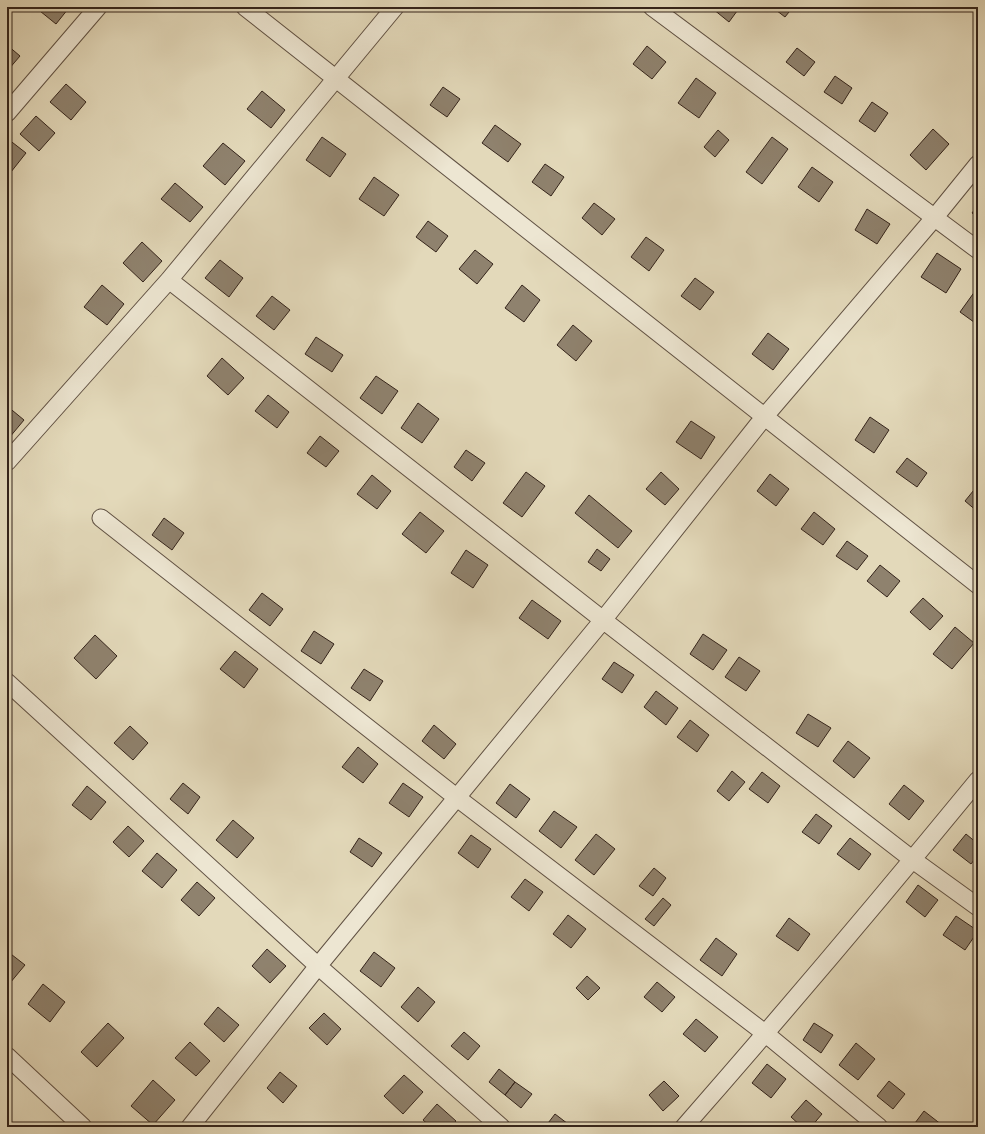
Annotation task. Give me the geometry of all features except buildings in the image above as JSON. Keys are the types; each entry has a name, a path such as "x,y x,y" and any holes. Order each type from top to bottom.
{"street":[{"path":"7,113 98,7"},
{"path":"245,7 978,585"},
{"path":"7,462 169,280 395,7"},
{"path":"652,7 978,250"},
{"path":"190,1127 318,966 603,620 765,416 935,217 978,164"},
{"path":"169,280 603,620 913,860 978,906"},
{"path":"101,518 456,797 766,1034 879,1127"},
{"path":"7,682 318,966 501,1127"},
{"path":"684,1127 766,1034 913,860 978,780"},
{"path":"7,1056 83,1127"}]}
